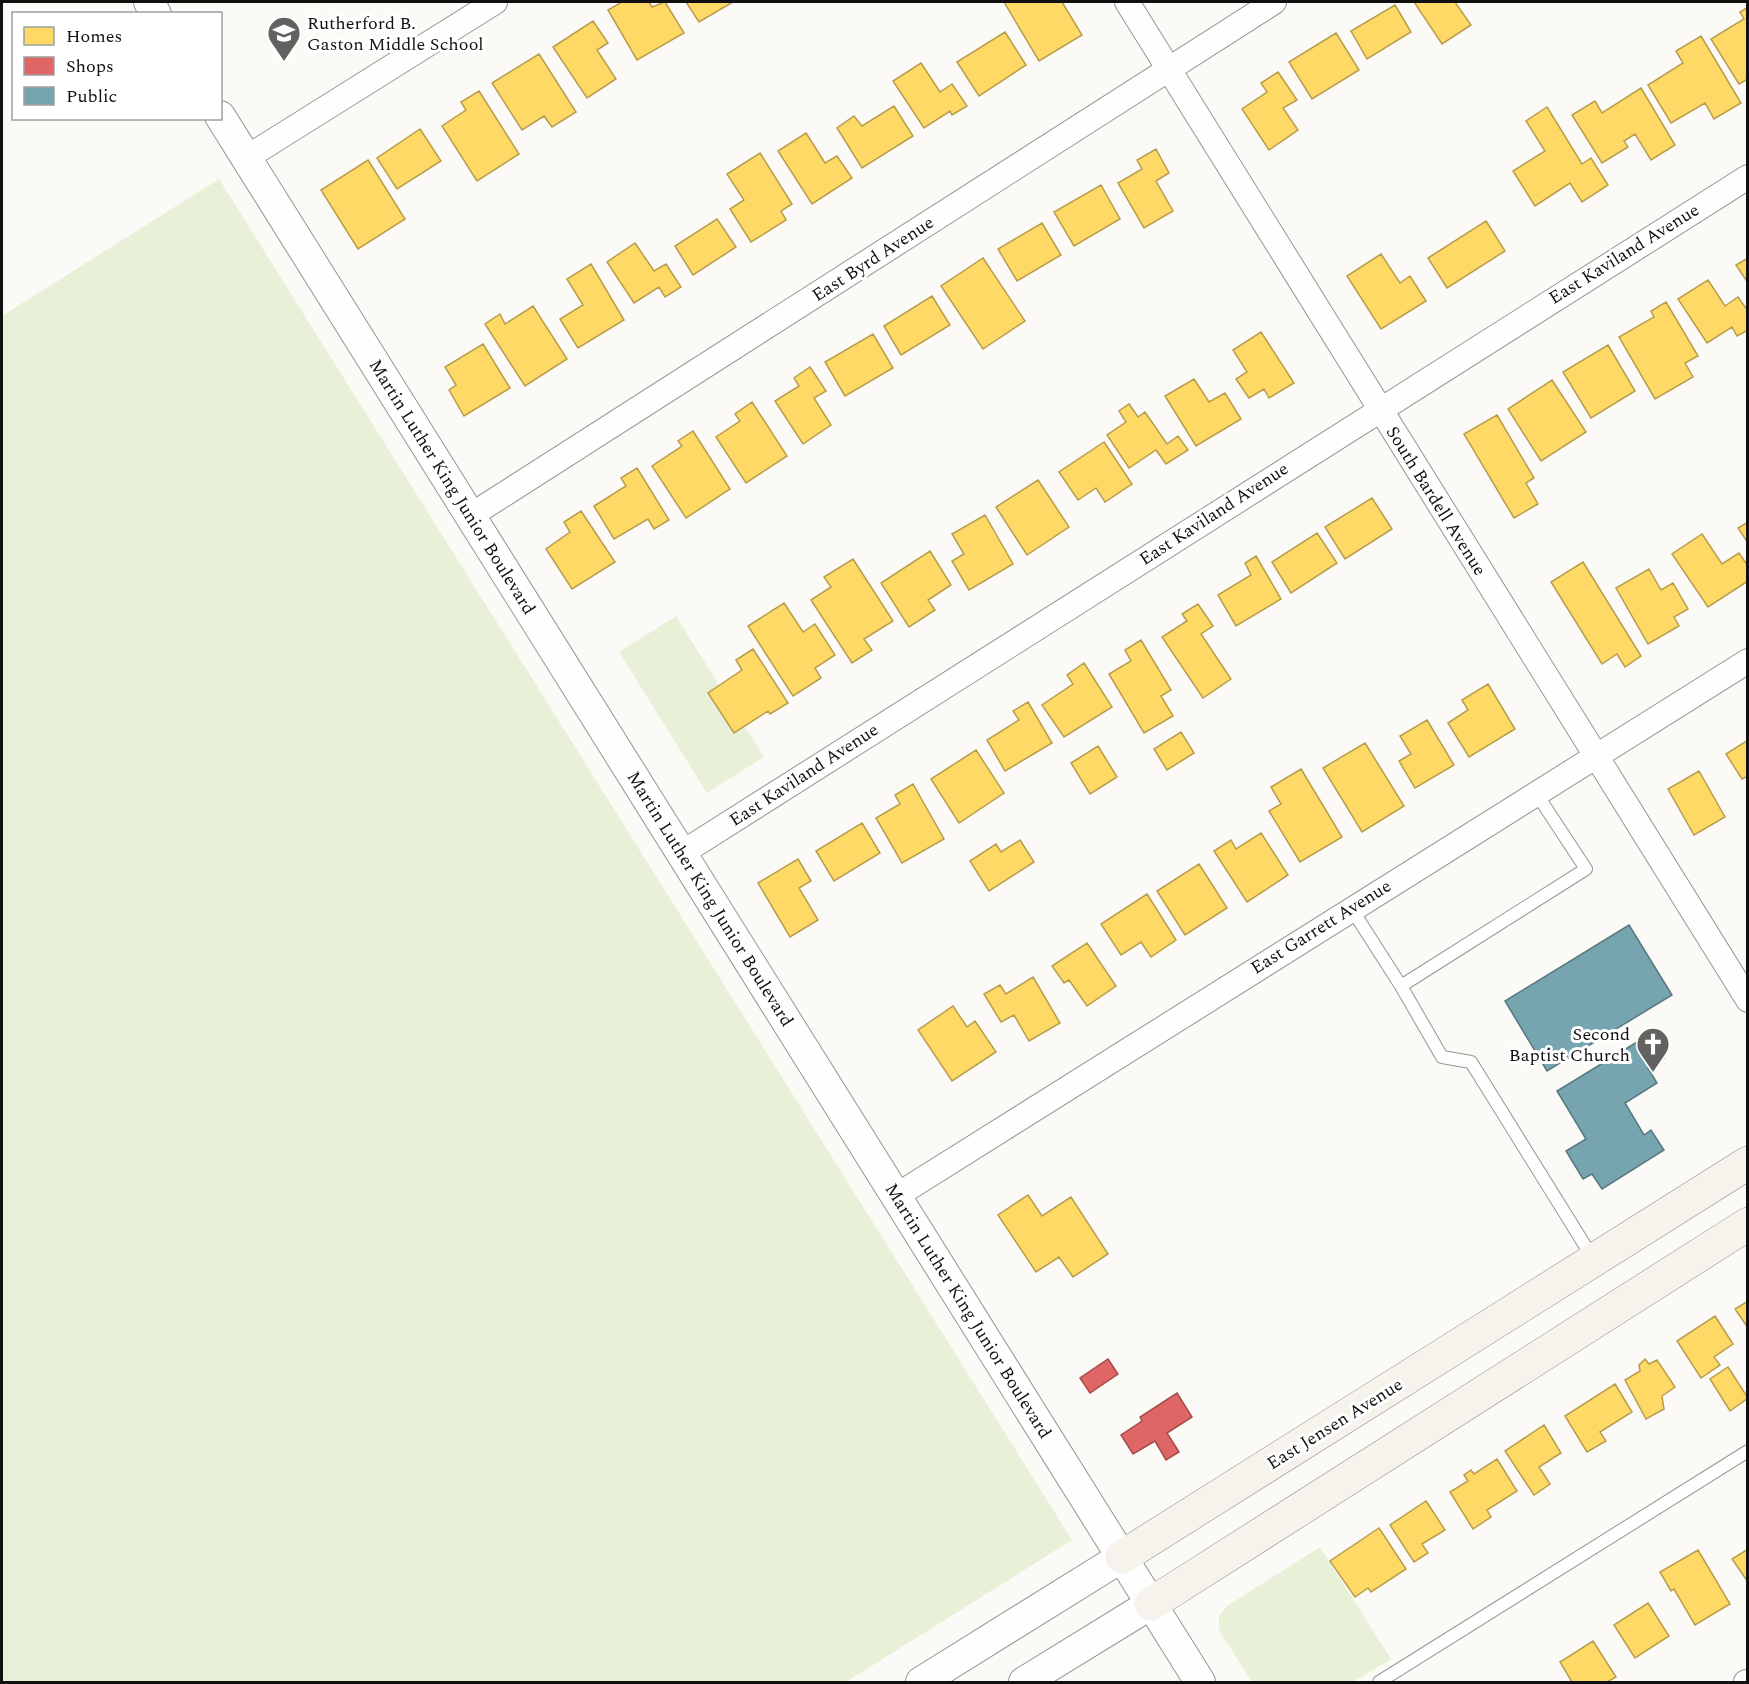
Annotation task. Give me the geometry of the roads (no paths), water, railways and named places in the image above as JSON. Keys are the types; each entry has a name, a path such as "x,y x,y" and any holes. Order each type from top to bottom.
{"main road":[{"name":"East Jensen Avenue","path":"1122,1557 1748,1162"},
{"path":"1151,1604 1748,1224"}],"street":[{"path":"246,158 495,2"},
{"name":"South Bardell Avenue","path":"1127,2 1378,409 1748,999"},
{"name":"East Byrd Avenue","path":"470,516 1275,2"},
{"name":"Martin Luther King Junior Boulevard","path":"222,119 1200,1683"},
{"name":"East Kaviland Avenue","path":"681,853 1378,409 1748,177"},
{"name":"East Garrett Avenue","path":"896,1196 1351,908 1748,661"},
{"name":"East Jensen Avenue","path":"921,1683 1122,1557"},
{"path":"1024,1683 1151,1604"}],"lane":[{"path":"1401,986 1586,870 1536,793"},
{"path":"1351,908 1401,986 1442,1057 1471,1062 1594,1260"},
{"path":"1379,1683 1748,1450"}],"place":[{"name":"Rutherford B. Gaston Middle School","path":"284,62"},
{"name":"Second Baptist Church","path":"1653,1073"}]}
